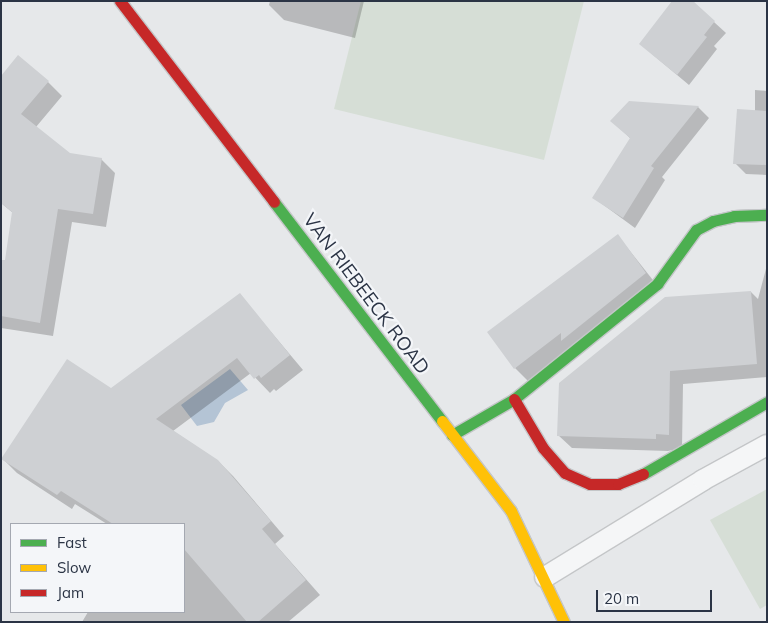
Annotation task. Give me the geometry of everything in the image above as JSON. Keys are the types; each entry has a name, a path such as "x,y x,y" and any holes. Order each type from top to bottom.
{"street":[{"name":"VAN RIEBEECK ROAD","path":"120,1 511,511 545,577 564,622"},
{"path":"452,435 514,399 657,284 696,230 713,221 734,216 767,215"},
{"path":"514,399 542,448 566,474 590,484 618,484 658,468 767,402"}],"lane":[{"path":"545,577 702,480 767,445"}],"shaded area":[{"path":"361,1 584,1 544,160 334,109"},
{"path":"767,489 767,605 760,609 710,520"}],"water":[{"path":"230,369 248,390 225,403 214,422 197,426 181,405"}],"building":[{"path":"672,1 693,1 715,21 704,35 707,37 677,75 639,44"},
{"path":"18,55 49,81 21,114 70,153 102,158 93,214 58,209 40,323 1,316 1,260 5,260 12,212 1,203 1,76"},
{"path":"629,101 699,106 651,166 654,168 623,218 592,198 630,138 610,121"},
{"path":"737,109 767,111 767,165 733,164"},
{"path":"618,234 646,273 561,341 561,333 514,369 487,332"},
{"path":"751,291 757,364 670,371 669,435 656,434 656,439 557,436 559,383 665,297"},
{"path":"240,293 290,355 261,378 259,375 254,379 237,358 156,419 218,460 271,521 262,529 306,580 258,622 247,622 185,550 185,523 111,523 61,491 57,495 1,459 67,359 111,388"}],"traffic: fast":[{"path":"274,202 442,421"},
{"path":"452,435 514,399 657,284 696,230 713,221 734,216 767,215"},
{"path":"643,474 767,402"}],"traffic: slow":[{"path":"442,421 511,511 564,622"}],"traffic: jam":[{"path":"120,1 274,202"},
{"path":"514,399 543,448 565,473 590,484 618,484 643,474"}]}
